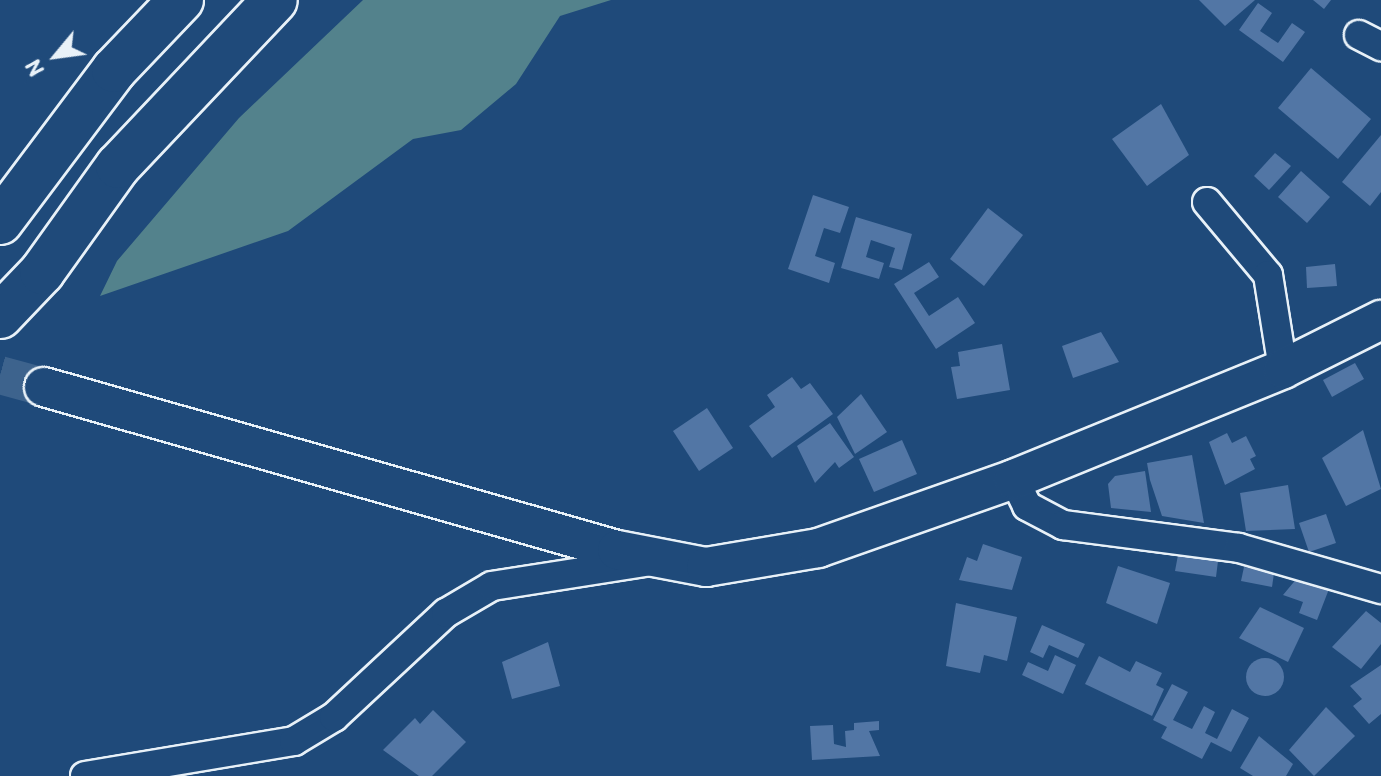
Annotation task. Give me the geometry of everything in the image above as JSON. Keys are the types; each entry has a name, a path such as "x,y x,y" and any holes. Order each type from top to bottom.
{"highway":[{"path":"0,222 114,70 181,0"},
{"path":"0,316 42,272 118,166 275,0"}],"main road":[{"path":"44,387 657,560 706,567 757,562 1014,479 1283,369 1381,320"}],"street":[{"path":"1207,202 1268,275 1283,369"},
{"path":"1014,479 1027,506 1063,525 1239,548 1381,589"},
{"path":"85,776 294,741 334,717 446,613 492,586 657,560"}],"green space":[{"path":"363,0 611,0 560,16 516,84 461,130 413,139 288,231 100,296 117,261 239,118"}],"building":[{"path":"1199,0 1255,0 1225,26"},
{"path":"1313,0 1331,0 1324,9"},
{"path":"1258,3 1272,13 1260,31 1278,43 1292,23 1305,32 1283,62 1239,30"},
{"path":"1311,68 1371,119 1338,159 1278,108"},
{"path":"1161,104 1189,155 1147,186 1112,139"},
{"path":"1381,135 1381,192 1370,206 1342,182"},
{"path":"1275,153 1291,166 1269,190 1254,176"},
{"path":"1301,171 1330,197 1307,223 1278,197"},
{"path":"813,195 849,207 840,233 824,228 815,256 835,263 829,283 788,269"},
{"path":"988,208 1023,235 984,286 950,259"},
{"path":"856,217 912,234 902,270 889,267 895,248 871,240 866,257 884,263 879,279 841,268"},
{"path":"929,262 939,277 914,293 929,316 958,297 975,323 936,349 894,284"},
{"path":"1335,264 1337,286 1307,288 1306,267"},
{"path":"1101,332 1119,362 1073,378 1062,346"},
{"path":"1002,344 1010,390 957,399 951,367 960,366 958,352"},
{"path":"1355,363 1364,379 1332,397 1323,380"},
{"path":"792,377 801,389 810,383 833,414 772,458 749,426 775,407 767,395"},
{"path":"861,394 887,432 855,454 837,417"},
{"path":"707,408 733,448 699,471 673,431"},
{"path":"830,423 854,457 839,468 835,462 815,483 797,446"},
{"path":"1363,430 1381,489 1346,506 1322,458"},
{"path":"1227,433 1232,443 1246,436 1256,456 1250,459 1255,469 1225,485 1209,442"},
{"path":"902,440 917,474 874,492 859,459"},
{"path":"1192,455 1204,523 1162,516 1147,463"},
{"path":"1145,471 1151,512 1111,508 1108,484 1115,476"},
{"path":"1288,485 1295,529 1246,531 1240,493"},
{"path":"1326,514 1336,543 1309,552 1299,523"},
{"path":"983,544 1022,557 1012,590 959,580 967,557 977,561"},
{"path":"1178,555 1218,561 1216,577 1175,571"},
{"path":"1118,566 1170,583 1157,624 1106,603"},
{"path":"1244,567 1274,573 1272,587 1241,581"},
{"path":"1298,577 1329,589 1317,620 1299,613 1303,602 1283,595"},
{"path":"956,603 1017,617 1007,661 984,655 980,673 946,666"},
{"path":"1260,607 1304,628 1288,662 1239,638"},
{"path":"1366,611 1381,623 1381,644 1361,669 1332,647"},
{"path":"1042,625 1085,644 1078,658 1049,645 1043,658 1030,652"},
{"path":"548,642 560,686 512,699 502,662"},
{"path":"1055,655 1076,665 1063,694 1022,675 1028,662 1048,671"},
{"path":"1099,656 1130,672 1136,661 1162,673 1156,685 1164,689 1152,716 1085,684"},
{"path":"1265,658 1278,664 1284,677 1278,690 1265,696 1252,690 1246,677 1252,664"},
{"path":"1381,665 1381,714 1369,724 1353,706 1362,699 1350,686"},
{"path":"1172,684 1188,692 1173,720 1192,729 1204,706 1215,712 1205,733 1217,739 1232,709 1249,718 1231,752 1211,742 1202,759 1161,738 1167,727 1153,720"},
{"path":"1326,707 1355,736 1314,776 1289,750"},
{"path":"433,710 466,742 432,776 419,776 383,750 415,718 420,724"},
{"path":"879,721 879,730 869,731 880,756 812,760 810,726 833,725 834,744 846,747 845,731 854,730 854,723"},
{"path":"1259,736 1293,764 1286,776 1253,776 1240,768"}],"tunnel":[{"path":"0,375 44,387"}]}
